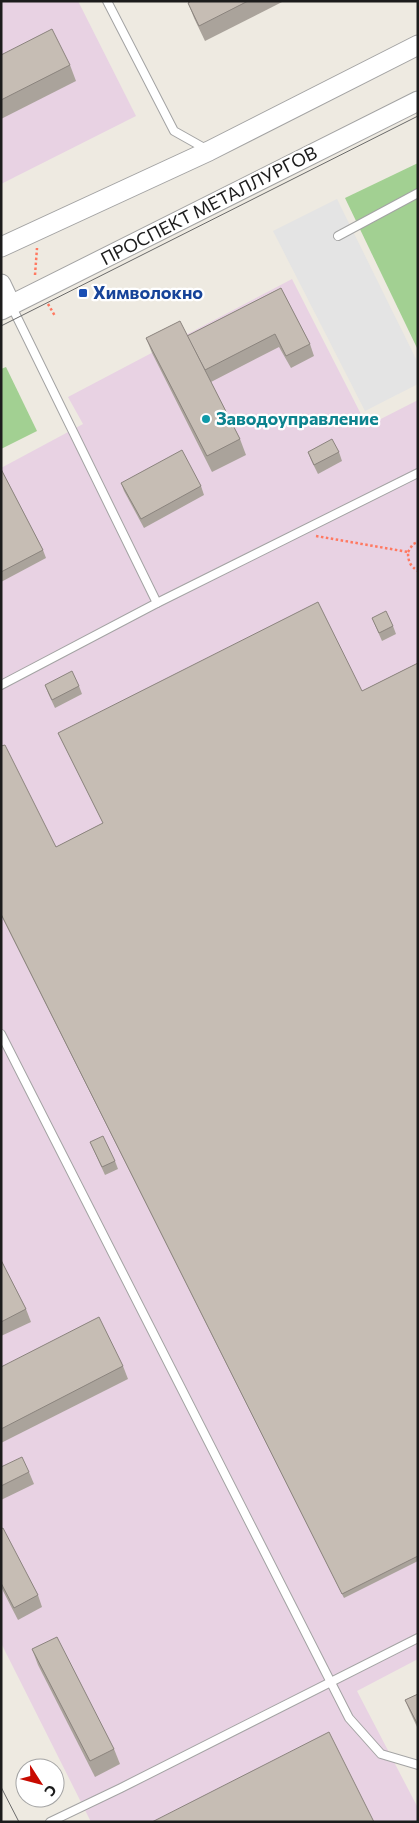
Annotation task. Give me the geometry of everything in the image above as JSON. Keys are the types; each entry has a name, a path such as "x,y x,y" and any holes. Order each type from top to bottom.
{"street":[{"path":"1,247 209,151 418,45"},
{"name":"ПРОСПЕКТ МЕТАЛЛУРГОВ","path":"6,308 418,102"},
{"path":"1,284 6,308"}],"lane":[{"path":"107,1 174,131 209,151"},
{"path":"338,236 418,193"},
{"path":"6,308 157,603"},
{"path":"1,685 157,603 418,473"},
{"path":"1,1034 330,1683 350,1718 381,1754 418,1765"},
{"path":"50,1822 418,1638"}],"path":[{"path":"35,280 37,247"},
{"path":"46,300 55,316"},
{"path":"298,532 408,552"},
{"path":"418,542 413,544 408,552 408,560 411,566 418,571"}],"shaded area":[{"path":"1,1 78,1 136,116 1,184"},
{"path":"337,199 418,363 418,384 365,411 273,231"},
{"path":"292,279 367,426 418,400 418,1659 357,1691 418,1808 418,1822 91,1822 65,1770 65,1758 59,1758 1,1643 1,468 83,424 68,397"}],"green space":[{"path":"418,163 418,350 345,198"},
{"path":"6,367 37,431 1,449 1,369"}],"building":[{"path":"191,1 248,1 199,26 188,3"},
{"path":"52,29 70,65 1,100 1,55"},
{"path":"281,288 310,344 286,356 275,334 205,370 187,336"},
{"name":"Заводоуправление","path":"180,321 240,439 207,456 146,338"},
{"path":"332,439 339,452 314,465 308,452"},
{"path":"182,450 201,486 141,519 121,483"},
{"path":"1,469 43,550 1,572"},
{"path":"318,602 362,691 418,663 418,1556 342,1594 1,914 1,746 5,745 56,847 103,823 58,733"},
{"path":"386,611 393,626 379,633 372,618"},
{"path":"72,671 79,686 52,700 45,685"},
{"path":"103,1136 115,1161 102,1167 90,1142"},
{"path":"1,1260 26,1309 1,1322"},
{"path":"99,1317 123,1366 1,1429 1,1367"},
{"path":"22,1457 29,1472 1,1486 1,1467"},
{"path":"3,1528 38,1595 14,1608 1,1583 1,1529"},
{"path":"57,1637 114,1749 90,1761 32,1649"},
{"path":"418,1694 418,1725 405,1700"},
{"path":"329,1732 374,1822 152,1822"}],"tram line":[{"path":"1,326 418,116"},
{"path":"1,1787 19,1822"}],"place":[{"name":"Химволокно","path":"83,293"},
{"name":"Заводоуправление","path":"206,419"}]}
